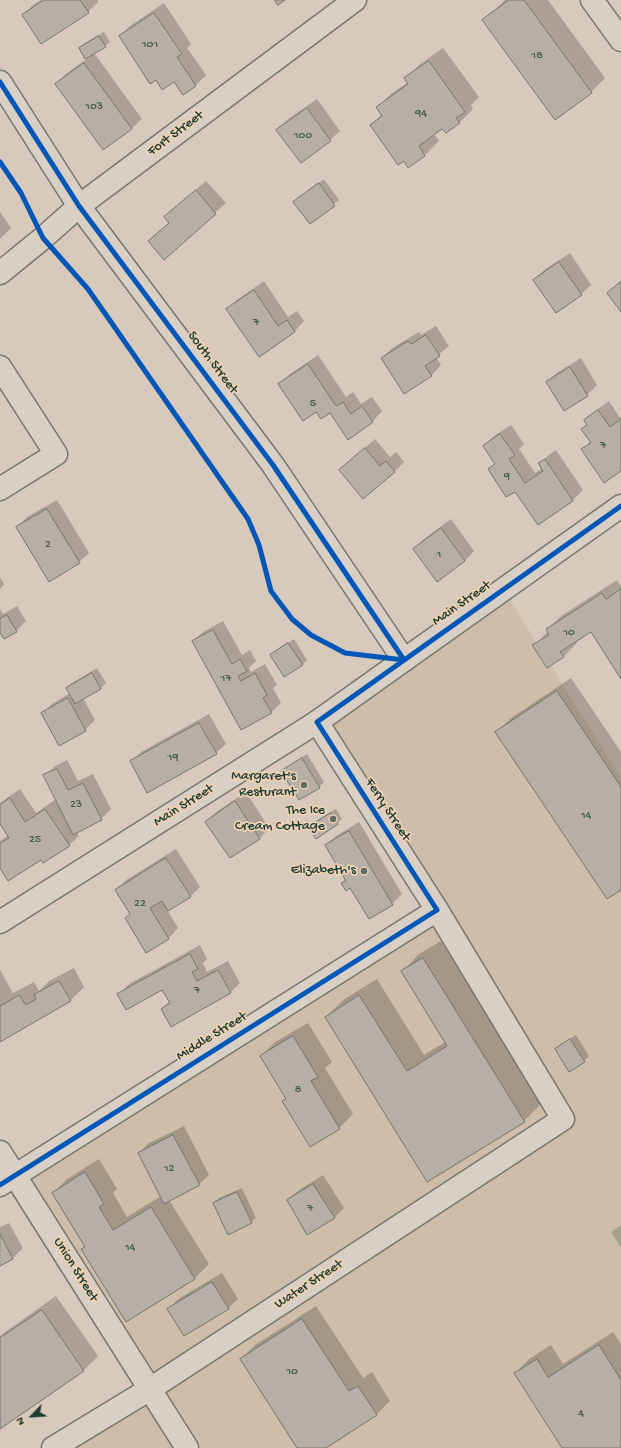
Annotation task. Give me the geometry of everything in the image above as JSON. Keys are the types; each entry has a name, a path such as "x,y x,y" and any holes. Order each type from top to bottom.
{"street":[{"name":"Fort Street","path":"0,273 44,238 79,206 355,0"},
{"path":"592,0 621,40"},
{"name":"South Street","path":"0,82 79,206 273,465 404,660"},
{"path":"0,367 56,454 0,489"},
{"name":"Main Street","path":"0,922 317,722 621,506"},
{"name":"Ferry Street","path":"317,722 437,910 563,1119"},
{"name":"Middle Street","path":"7,1180 437,910"},
{"name":"Water Street","path":"53,1448 150,1389 563,1119"},
{"name":"Union Street","path":"0,1152 7,1180 150,1389 187,1448"}],"shaded area":[{"path":"503,589 621,778 621,1448 53,1448 149,1389 15,1175 437,910 317,722"},
{"path":"621,1225 621,1248 611,1232"}],"building":[{"path":"44,0 80,0 89,13 41,44 22,15"},
{"path":"275,0 285,0 278,5"},
{"path":"509,0 524,0 592,93 555,120 482,20"},
{"path":"154,13 182,54 177,57 196,86 183,95 174,82 162,90 156,80 150,84 119,36"},
{"path":"99,36 106,47 85,59 79,48"},
{"path":"429,61 465,112 456,118 460,123 446,133 442,129 419,146 425,156 408,168 404,161 398,165 370,125 382,116 376,107 408,84 404,78"},
{"path":"84,63 132,129 103,150 55,84"},
{"path":"307,108 331,141 301,163 276,130"},
{"path":"319,183 335,206 310,224 293,202"},
{"path":"196,190 216,214 164,260 148,241 169,223 164,217"},
{"path":"559,262 582,295 556,313 533,280"},
{"path":"621,282 621,312 607,293"},
{"path":"254,290 278,326 287,320 295,332 259,357 226,309"},
{"path":"426,335 440,356 425,366 432,376 404,394 381,358 408,341 411,344"},
{"path":"308,364 336,406 343,402 351,414 362,406 373,422 348,440 330,413 321,419 316,412 303,421 278,384"},
{"path":"570,367 588,396 564,411 546,382"},
{"path":"598,410 610,427 621,419 621,471 604,483 581,449 591,443 581,429 587,425 584,420"},
{"path":"500,434 515,455 509,459 525,483 543,471 538,463 545,459 573,501 538,525 515,492 506,497 488,469 495,464 483,446"},
{"path":"365,448 380,466 386,461 395,472 363,499 339,470"},
{"path":"47,509 80,563 49,582 16,527"},
{"path":"441,528 465,561 437,582 413,549"},
{"path":"621,589 621,679 591,632 560,652 564,657 547,668 532,645 549,635 546,629 602,593 606,599"},
{"path":"7,615 17,632 4,639 0,633 0,619"},
{"path":"213,630 232,664 240,659 247,671 238,676 241,681 255,673 267,695 263,698 272,713 241,730 192,641"},
{"path":"288,643 303,665 284,677 270,655"},
{"path":"92,673 101,689 75,704 66,688"},
{"path":"557,691 621,787 621,890 607,899 495,732"},
{"path":"68,698 86,731 59,746 41,713"},
{"path":"199,723 217,754 147,793 130,761"},
{"path":"302,758 320,788 299,800 281,771"},
{"path":"57,769 68,790 83,783 102,820 73,835 43,775"},
{"path":"10,798 25,822 45,809 70,846 43,863 41,860 8,881 0,868 0,843 9,838 0,824 0,805"},
{"path":"235,801 260,839 230,858 205,822"},
{"path":"331,813 338,824 316,839 308,827"},
{"path":"349,831 393,905 369,919 350,888 346,891 341,883 346,881 325,845"},
{"path":"166,858 191,897 168,911 162,901 150,908 169,939 146,953 125,918 130,914 115,890"},
{"path":"190,954 198,969 192,972 197,981 218,970 231,993 171,1027 161,1009 170,1003 162,990 126,1010 117,994"},
{"path":"423,958 525,1122 427,1182 325,1017 359,995 407,1071 447,1046 401,971"},
{"path":"59,981 71,1001 0,1042 0,1006 19,995 26,1005 36,999 34,995"},
{"path":"293,1036 318,1077 311,1081 340,1129 310,1147 282,1101 286,1099 260,1056"},
{"path":"570,1039 585,1062 569,1072 555,1049"},
{"path":"173,1135 200,1185 164,1204 138,1153"},
{"path":"85,1172 104,1204 99,1207 113,1230 151,1207 195,1279 126,1322 81,1249 85,1247 52,1193"},
{"path":"313,1184 335,1218 307,1235 287,1200"},
{"path":"237,1192 252,1223 228,1235 213,1203"},
{"path":"0,1234 13,1259 0,1266"},
{"path":"212,1282 229,1309 184,1336 167,1309"},
{"path":"42,1310 84,1371 0,1429 0,1338"},
{"path":"302,1319 349,1391 358,1386 377,1415 326,1448 297,1448 240,1359"},
{"path":"599,1345 621,1380 621,1448 562,1448 514,1373 537,1359 548,1377"}],"cycle path":[{"path":"0,82 79,206 273,465 404,660"},
{"path":"0,162 21,193 43,238 88,289 248,519 259,545 271,591 292,619 311,635 345,653 404,660"},
{"path":"0,1185 437,910 317,722 621,506"}],"place":[{"name":"Margaret's Resturant","path":"304,785"},
{"name":"The Ice Cream Cottage","path":"333,819"},
{"name":"Elizabeth's","path":"364,871"}]}
